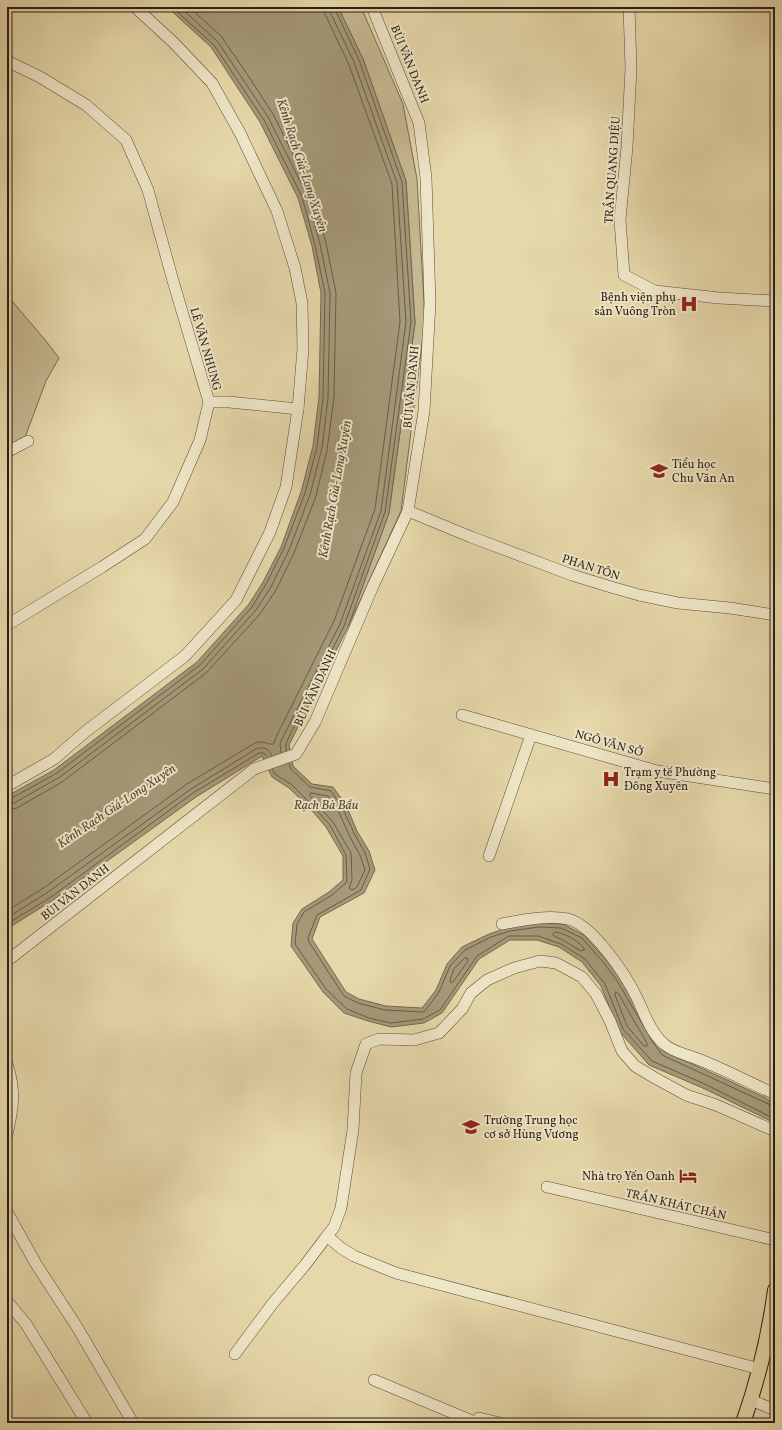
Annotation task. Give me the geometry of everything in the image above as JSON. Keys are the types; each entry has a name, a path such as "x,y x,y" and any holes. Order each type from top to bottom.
{"main road":[{"path":"743,1423 760,1369 773,1308 775,1290"}],"street":[{"path":"9,782 54,759 85,732 185,656 236,600 270,532 286,487 298,409 303,349 302,303 295,268 277,211 240,133 212,83 174,43 135,7"},
{"name":"BÙI VĂN DANH","path":"7,961 254,769 296,754 315,722 373,586 408,511 424,411 430,303 426,178 419,123 372,7"},
{"name":"TRẦN QUANG DIỆU","path":"629,7 631,68 628,147 620,220 624,275 655,291 719,298 775,301"},
{"name":"LÊ VĂN NHUNG","path":"7,61 40,78 86,105 126,140 148,190 208,402 200,440 173,502 145,539 96,571 7,625"},
{"path":"208,402 228,402 298,409"},
{"path":"7,452 28,441"},
{"name":"PHAN TÔN","path":"408,511 557,570 611,588 678,603 730,608 775,615"},
{"name":"NGÔ VĂN SỞ","path":"462,715 657,771 775,789"},
{"path":"488,856 531,735"},
{"path":"502,924 531,919 568,919 578,923 587,930 611,956 631,986 652,1029 663,1044 675,1051 695,1058 775,1094"},
{"path":"235,1354 274,1302 334,1227 341,1208 353,1130 356,1074 366,1044 379,1039 414,1040 439,1033 462,1009 471,993 487,980 514,968 540,961 556,963 582,977 596,994 610,1021 622,1051 635,1066 686,1095 716,1105 775,1131"},
{"path":"7,1064 12,1078 14,1097 7,1135"},
{"name":"TRẦN KHÁT CHÂN","path":"547,1187 775,1240"},
{"path":"7,1212 36,1264 77,1327 133,1423"},
{"path":"327,1236 341,1248 354,1256 396,1273 760,1369"},
{"path":"7,1301 34,1336 87,1423"},
{"path":"374,1380 477,1423 479,1418 500,1423"},
{"path":"751,1400 775,1410"}],"shaded area":[{"path":"338,7 361,7 403,104 417,179 425,320 401,511 348,627 389,513 415,323 406,181 363,59"},
{"path":"7,295 59,358 46,381 24,440 7,448"}],"water":[{"path":"167,7 338,7 363,59 406,181 415,323 389,513 348,627 289,745 293,766 312,784 333,787 346,805 357,831 369,851 375,870 364,893 320,917 312,939 346,992 359,999 386,1006 422,1008 436,990 447,964 462,947 489,934 510,927 539,923 563,924 584,935 619,976 650,1031 664,1051 764,1097 775,1104 775,1123 705,1089 649,1065 619,1031 601,986 582,962 559,947 537,940 510,940 479,959 442,1013 424,1023 391,1027 344,1013 323,992 291,946 293,923 302,909 329,892 343,880 343,856 326,827 308,806 289,788 272,777 262,756 196,797 53,900 7,929 7,796 54,770 197,662 249,604 263,582 281,547 301,492 313,446 319,397 321,293 312,246 298,198 260,122 211,47"}],"place":[{"name":"Bệnh viện phụ sản Vuông Tròn","path":"689,304"},
{"name":"Tiểu học Chu Văn An","path":"659,471"},
{"name":"Trạm y tế Phường Đông Xuyên","path":"611,779"},
{"name":"Trường Trung học cơ sở Hùng Vương","path":"471,1127"},
{"name":"Nhà trọ Yến Oanh","path":"688,1176"}],"water label":[{"name":"Kênh Rạch Giá-Long Xuyên","path":"303,165"},
{"name":"Kênh Rạch Giá-Long Xuyên","path":"334,489"},
{"name":"Rạch Bà Bầu","path":"326,804"},
{"name":"Kênh Rạch Giá-Long Xuyên","path":"116,805"}]}
